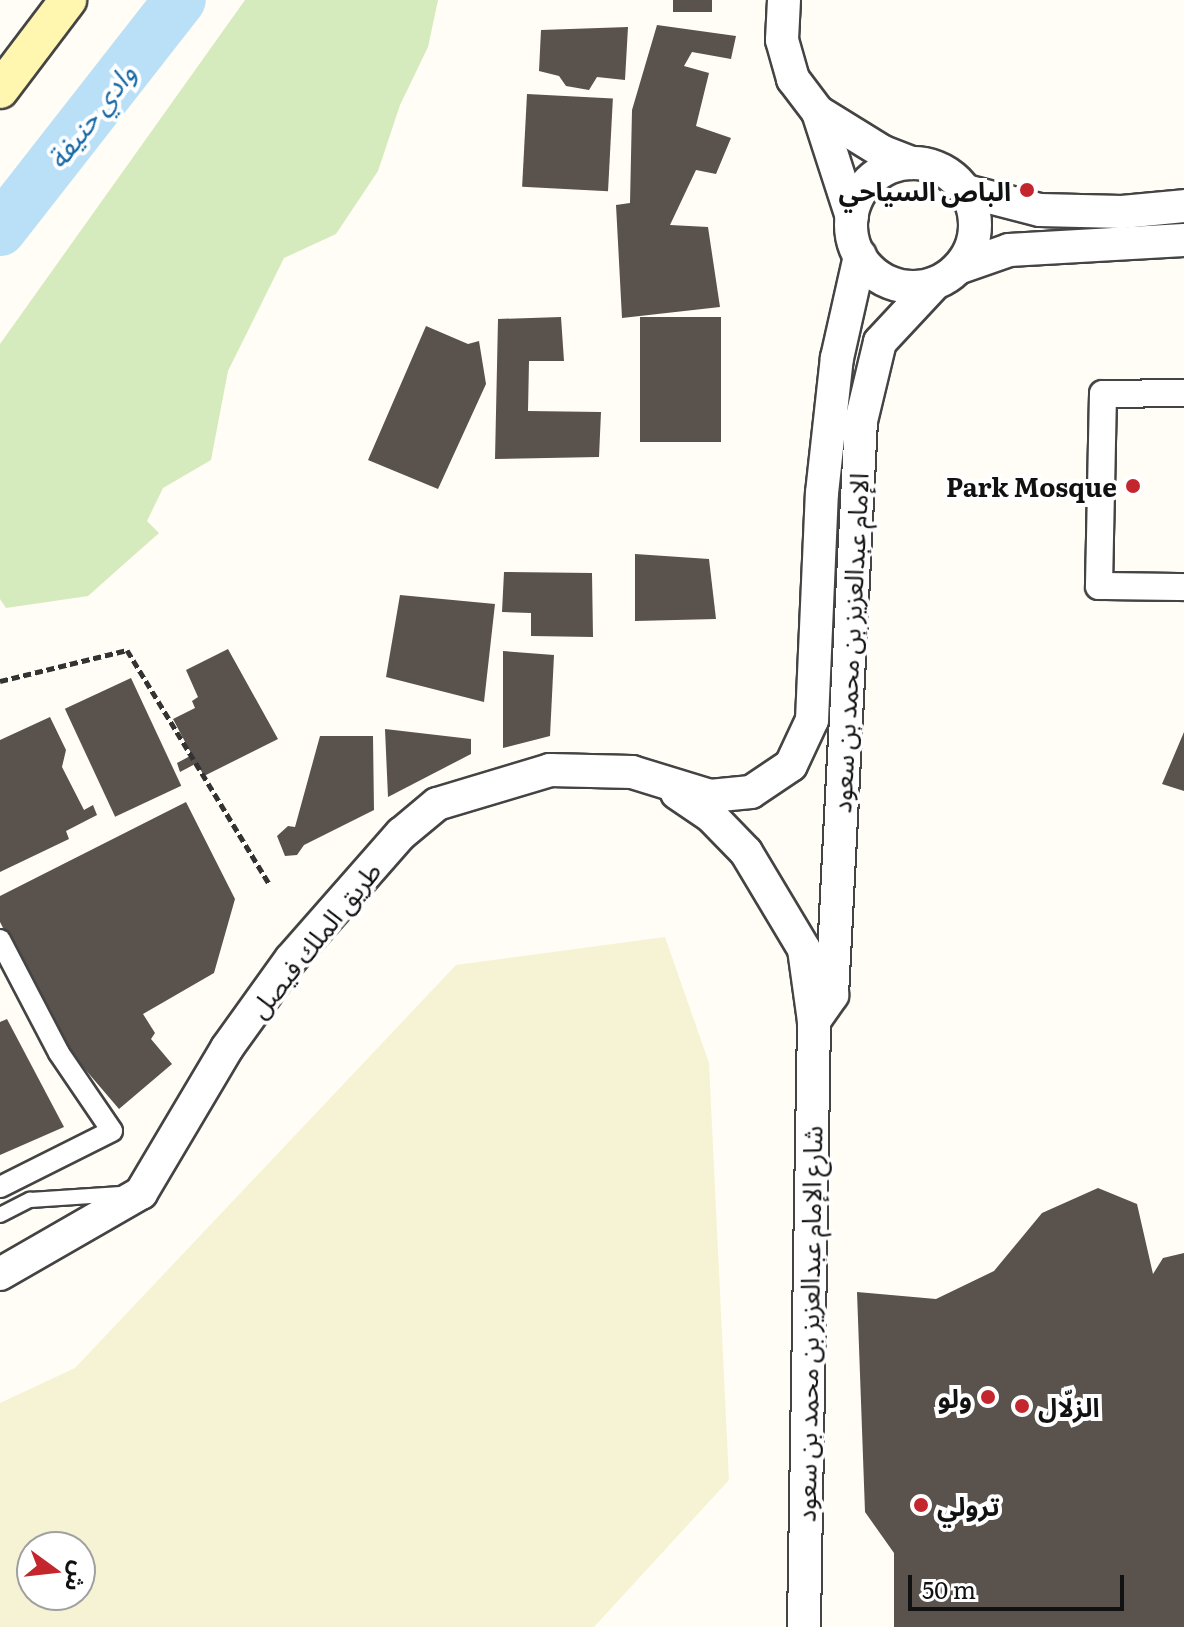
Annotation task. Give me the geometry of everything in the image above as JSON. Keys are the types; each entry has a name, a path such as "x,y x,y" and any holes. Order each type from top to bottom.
{"main road":[{"path":"0,90 68,0"}],"street":[{"path":"784,0 782,40 793,79 818,112 852,217 860,256 884,280 917,287 1009,250 1184,240"},
{"path":"818,112 883,152 951,176 966,191 1040,210 1122,212 1184,206"},
{"path":"852,217 857,200 873,179 912,163"},
{"path":"946,276 975,231 966,191"},
{"name":"الإمام عبدالعزيز بن محمد بن سعود","path":"668,786 710,796 751,792 791,765 812,720 822,493 837,358 860,256"},
{"name":"الإمام عبدالعزيز بن محمد بن سعود","path":"814,1021 832,995 861,421 880,342 946,276"},
{"path":"1184,393 1103,394 1099,586 1184,587"},
{"name":"طريق الملك فيصل","path":"0,1274 141,1193 227,1048 291,959 401,834 437,804 550,770 632,772 668,786"},
{"name":"شارع الإمام عبدالعزيز بن محمد بن سعود","path":"668,786 711,816 746,852 804,949 814,1021 804,1627"},
{"path":"0,940 59,1053 112,1131 0,1187"}],"lane":[{"path":"0,1215 30,1200 141,1193"}],"path":[{"path":"0,681 127,650 269,884"}],"shaded area":[{"path":"665,937 709,1063 729,1480 594,1627 0,1627 0,1403 75,1368 456,965"}],"green space":[{"path":"245,0 438,0 428,47 400,105 378,171 336,234 284,258 228,371 211,460 163,488 147,521 159,533 88,596 6,608 0,599 0,344"}],"building":[{"path":"673,0 712,0 712,12 673,12"},
{"path":"657,25 736,36 731,59 692,52 684,66 709,73 696,126 731,138 716,174 696,170 670,225 708,227 720,307 622,318 616,205 630,203 632,110"},
{"path":"628,27 625,80 597,77 589,90 566,86 559,76 539,71 541,30"},
{"path":"527,94 613,99 608,191 522,187"},
{"path":"561,317 564,361 529,361 528,411 601,412 599,457 495,459 498,319"},
{"path":"640,317 721,317 721,442 640,442"},
{"path":"426,326 468,344 479,341 486,384 438,489 368,460"},
{"path":"635,554 709,559 716,619 635,621"},
{"path":"504,572 592,573 593,637 531,636 531,613 502,612"},
{"path":"400,595 495,604 484,702 386,677"},
{"path":"228,649 278,739 204,776 197,763 180,772 177,763 192,755 173,719 195,708 192,701 198,697 186,670"},
{"path":"503,651 554,655 550,736 503,748"},
{"path":"131,678 181,786 115,817 65,709"},
{"path":"50,717 66,750 62,767 84,810 93,805 97,815 66,831 69,839 0,872 0,740"},
{"path":"385,729 471,739 471,754 388,797"},
{"path":"1184,732 1184,791 1162,784"},
{"path":"320,736 373,736 374,810 304,845 297,855 285,856 277,836 288,826 295,827"},
{"path":"186,802 235,899 214,973 143,1014 155,1033 151,1039 172,1064 119,1109 60,1040 0,922 0,896"},
{"path":"7,1019 64,1127 0,1155 0,1022"},
{"name":"الزلّال","path":"1098,1188 1137,1204 1153,1274 1163,1258 1184,1253 1184,1627 894,1627 894,1553 865,1512 857,1292 936,1299 994,1271 1042,1213"}],"waterway":[{"name":"وادي حنيفة","path":"0,230 180,0"}],"place":[{"name":"الباص السياحي","path":"1027,190"},
{"name":"Park Mosque","path":"1133,486"},
{"name":"ولو","path":"988,1397"},
{"name":"الزلّال","path":"1022,1406"},
{"name":"ترولي","path":"921,1505"}]}
